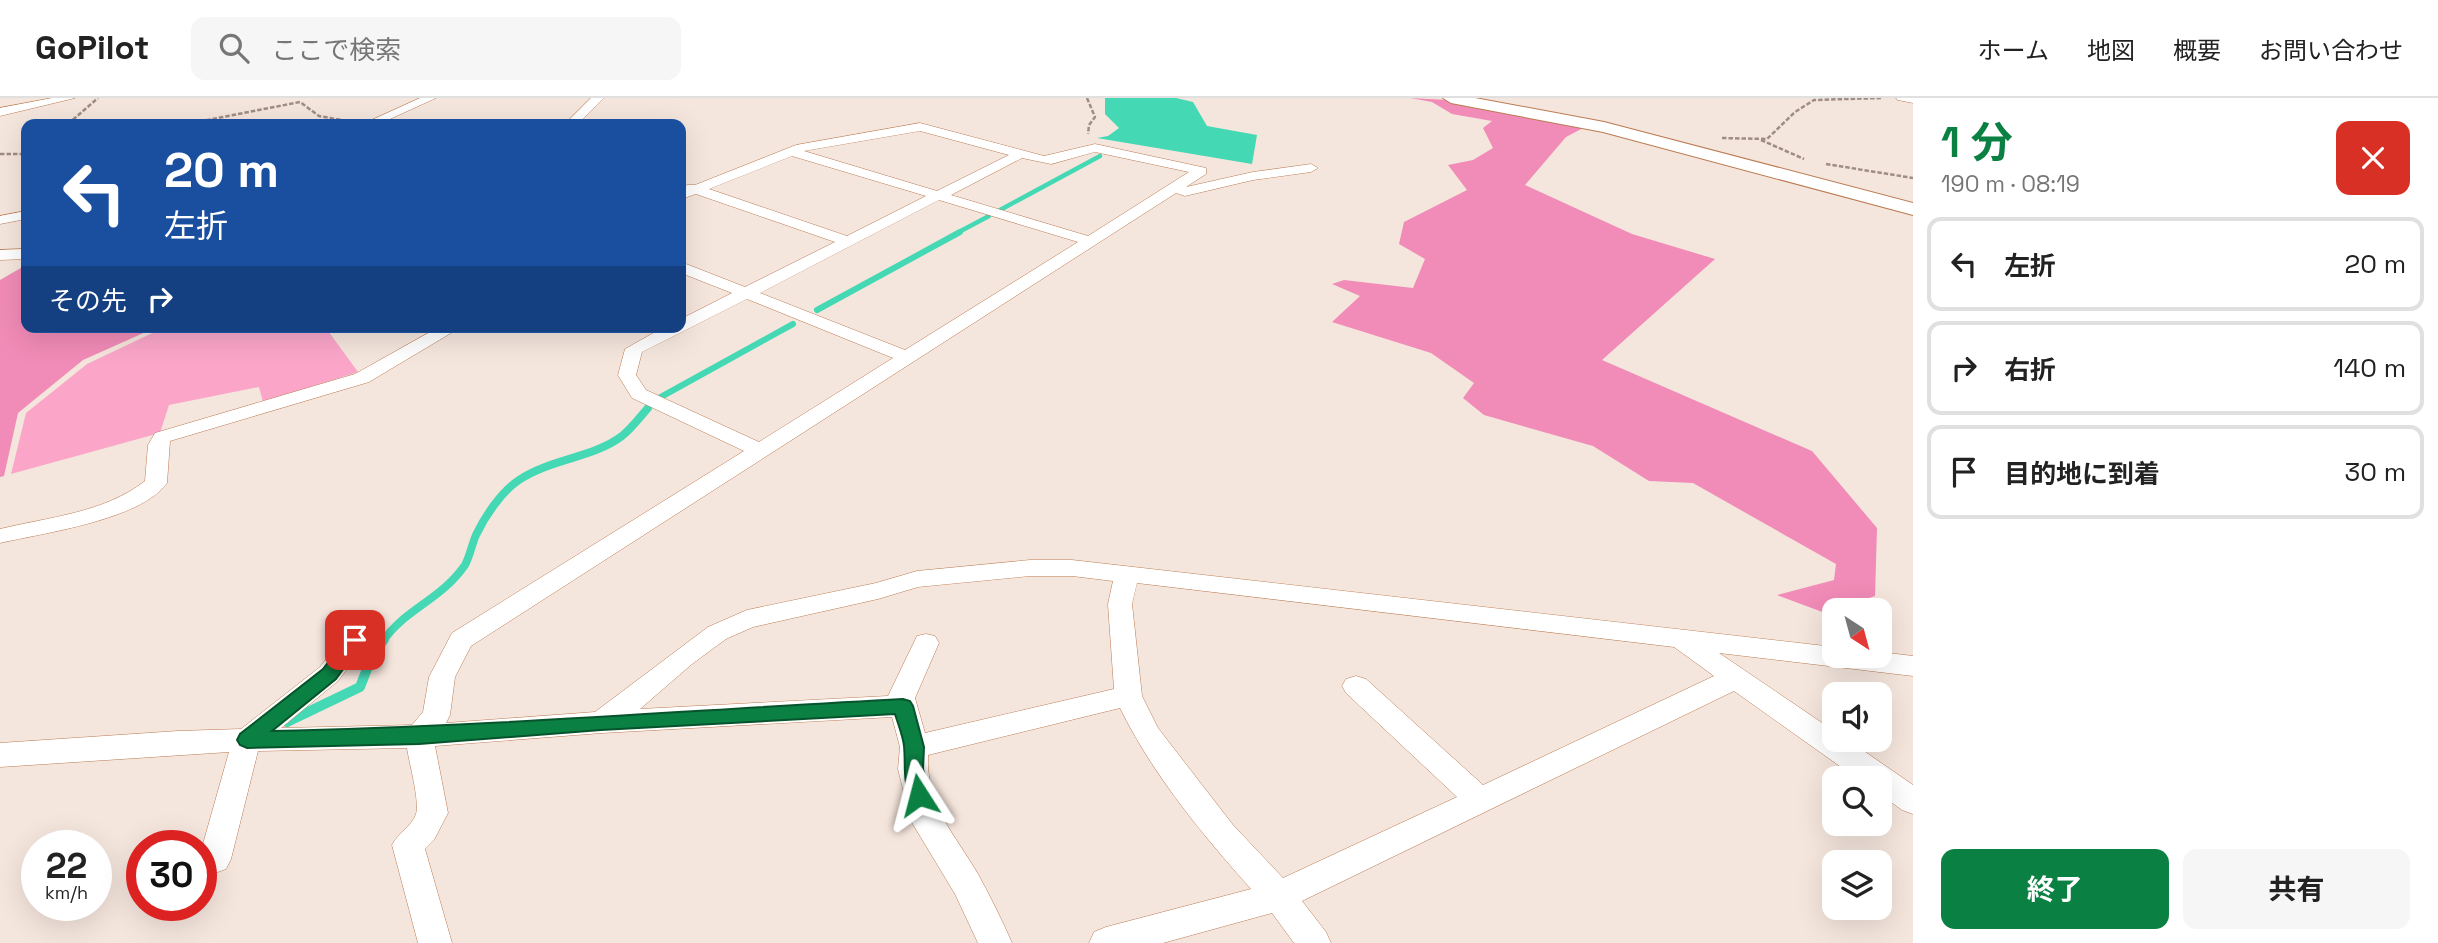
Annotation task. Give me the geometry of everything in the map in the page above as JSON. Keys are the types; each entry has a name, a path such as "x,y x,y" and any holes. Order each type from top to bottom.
{"street":[{"path":"377,119 430,98"},
{"path":"575,119 598,98"},
{"path":"1451,98 1604,127 1913,209"},
{"path":"1902,98 1913,100"},
{"path":"0,112 77,99"},
{"path":"435,943 408,845 423,831 433,813 419,736 436,715 442,677 461,640 1201,171 1092,148 1084,148 1055,161 920,127 790,151 686,193"},
{"path":"790,151 1090,241"},
{"path":"686,324 1020,154"},
{"path":"1176,188 1185,192 1253,176 1311,168"},
{"path":"686,186 848,241"},
{"path":"0,220 21,216"},
{"path":"0,255 21,254"},
{"path":"686,269 909,358"},
{"path":"0,536 124,506 145,494 156,483 158,445 162,437 362,378 441,333"},
{"path":"667,333 634,349 626,374 639,394 762,451"},
{"path":"601,722 635,698 683,657 717,634 747,619 878,591 917,579 1030,568 1127,574 1913,666"},
{"path":"1127,574 1120,604 1128,696 1148,736 1222,834 1279,896 1314,943"},
{"path":"217,852 247,740 329,674 368,624"},
{"path":"1680,639 1913,801"},
{"path":"926,643 901,698 914,747 913,769 926,821 966,884 995,943"},
{"path":"1106,943 1279,896 1738,677"},
{"path":"1356,686 1480,800"},
{"path":"914,747 1128,696"},
{"path":"0,755 165,742 419,736 601,722 903,706"}],"path":[{"path":"74,119 98,98"},
{"path":"1087,98 1096,117 1087,131 1092,148"},
{"path":"1690,148 1710,138 1767,139 1798,111 1815,100 1858,101 1881,98"},
{"path":"209,119 300,102 319,116 336,119"},
{"path":"1760,140 1810,160"},
{"path":"0,153 21,154"},
{"path":"1818,162 1913,178"}],"shaded area":[{"path":"1105,98 1176,98 1193,102 1207,126 1257,135 1252,164 1097,138 1108,136 1119,128 1105,114"},
{"path":"1410,98 1448,100 1585,127 1566,137 1525,185 1632,234 1715,259 1602,360 1812,451 1877,528 1875,596 1822,598 1822,612 1777,595 1834,580 1836,564 1693,483 1649,481 1593,446 1484,415 1463,398 1474,383 1431,353 1332,322 1360,296 1332,284 1344,280 1413,288 1425,259 1399,244 1404,222 1467,190 1448,165 1473,160 1493,148 1483,128 1492,121 1452,114 1432,102"},
{"path":"21,268 21,333 144,333 83,360 18,413 4,476 0,477 0,280"},
{"path":"152,333 330,333 358,372 263,402 259,387 169,405 160,433 11,474 26,413 87,364"}],"waterway":[{"path":"1000,210 1100,156"},
{"path":"957,233 989,216"},
{"path":"817,310 960,232"},
{"path":"659,398 793,324"},
{"path":"383,641 402,621 455,577 465,565 484,520 500,497 513,485 544,467 611,443 626,433 648,408"},
{"path":"287,722 360,687 372,656 384,639"}],"route":[{"path":"355,640 329,674 247,740 419,736 601,722 903,706 914,747 913,769 919,795"}]}
